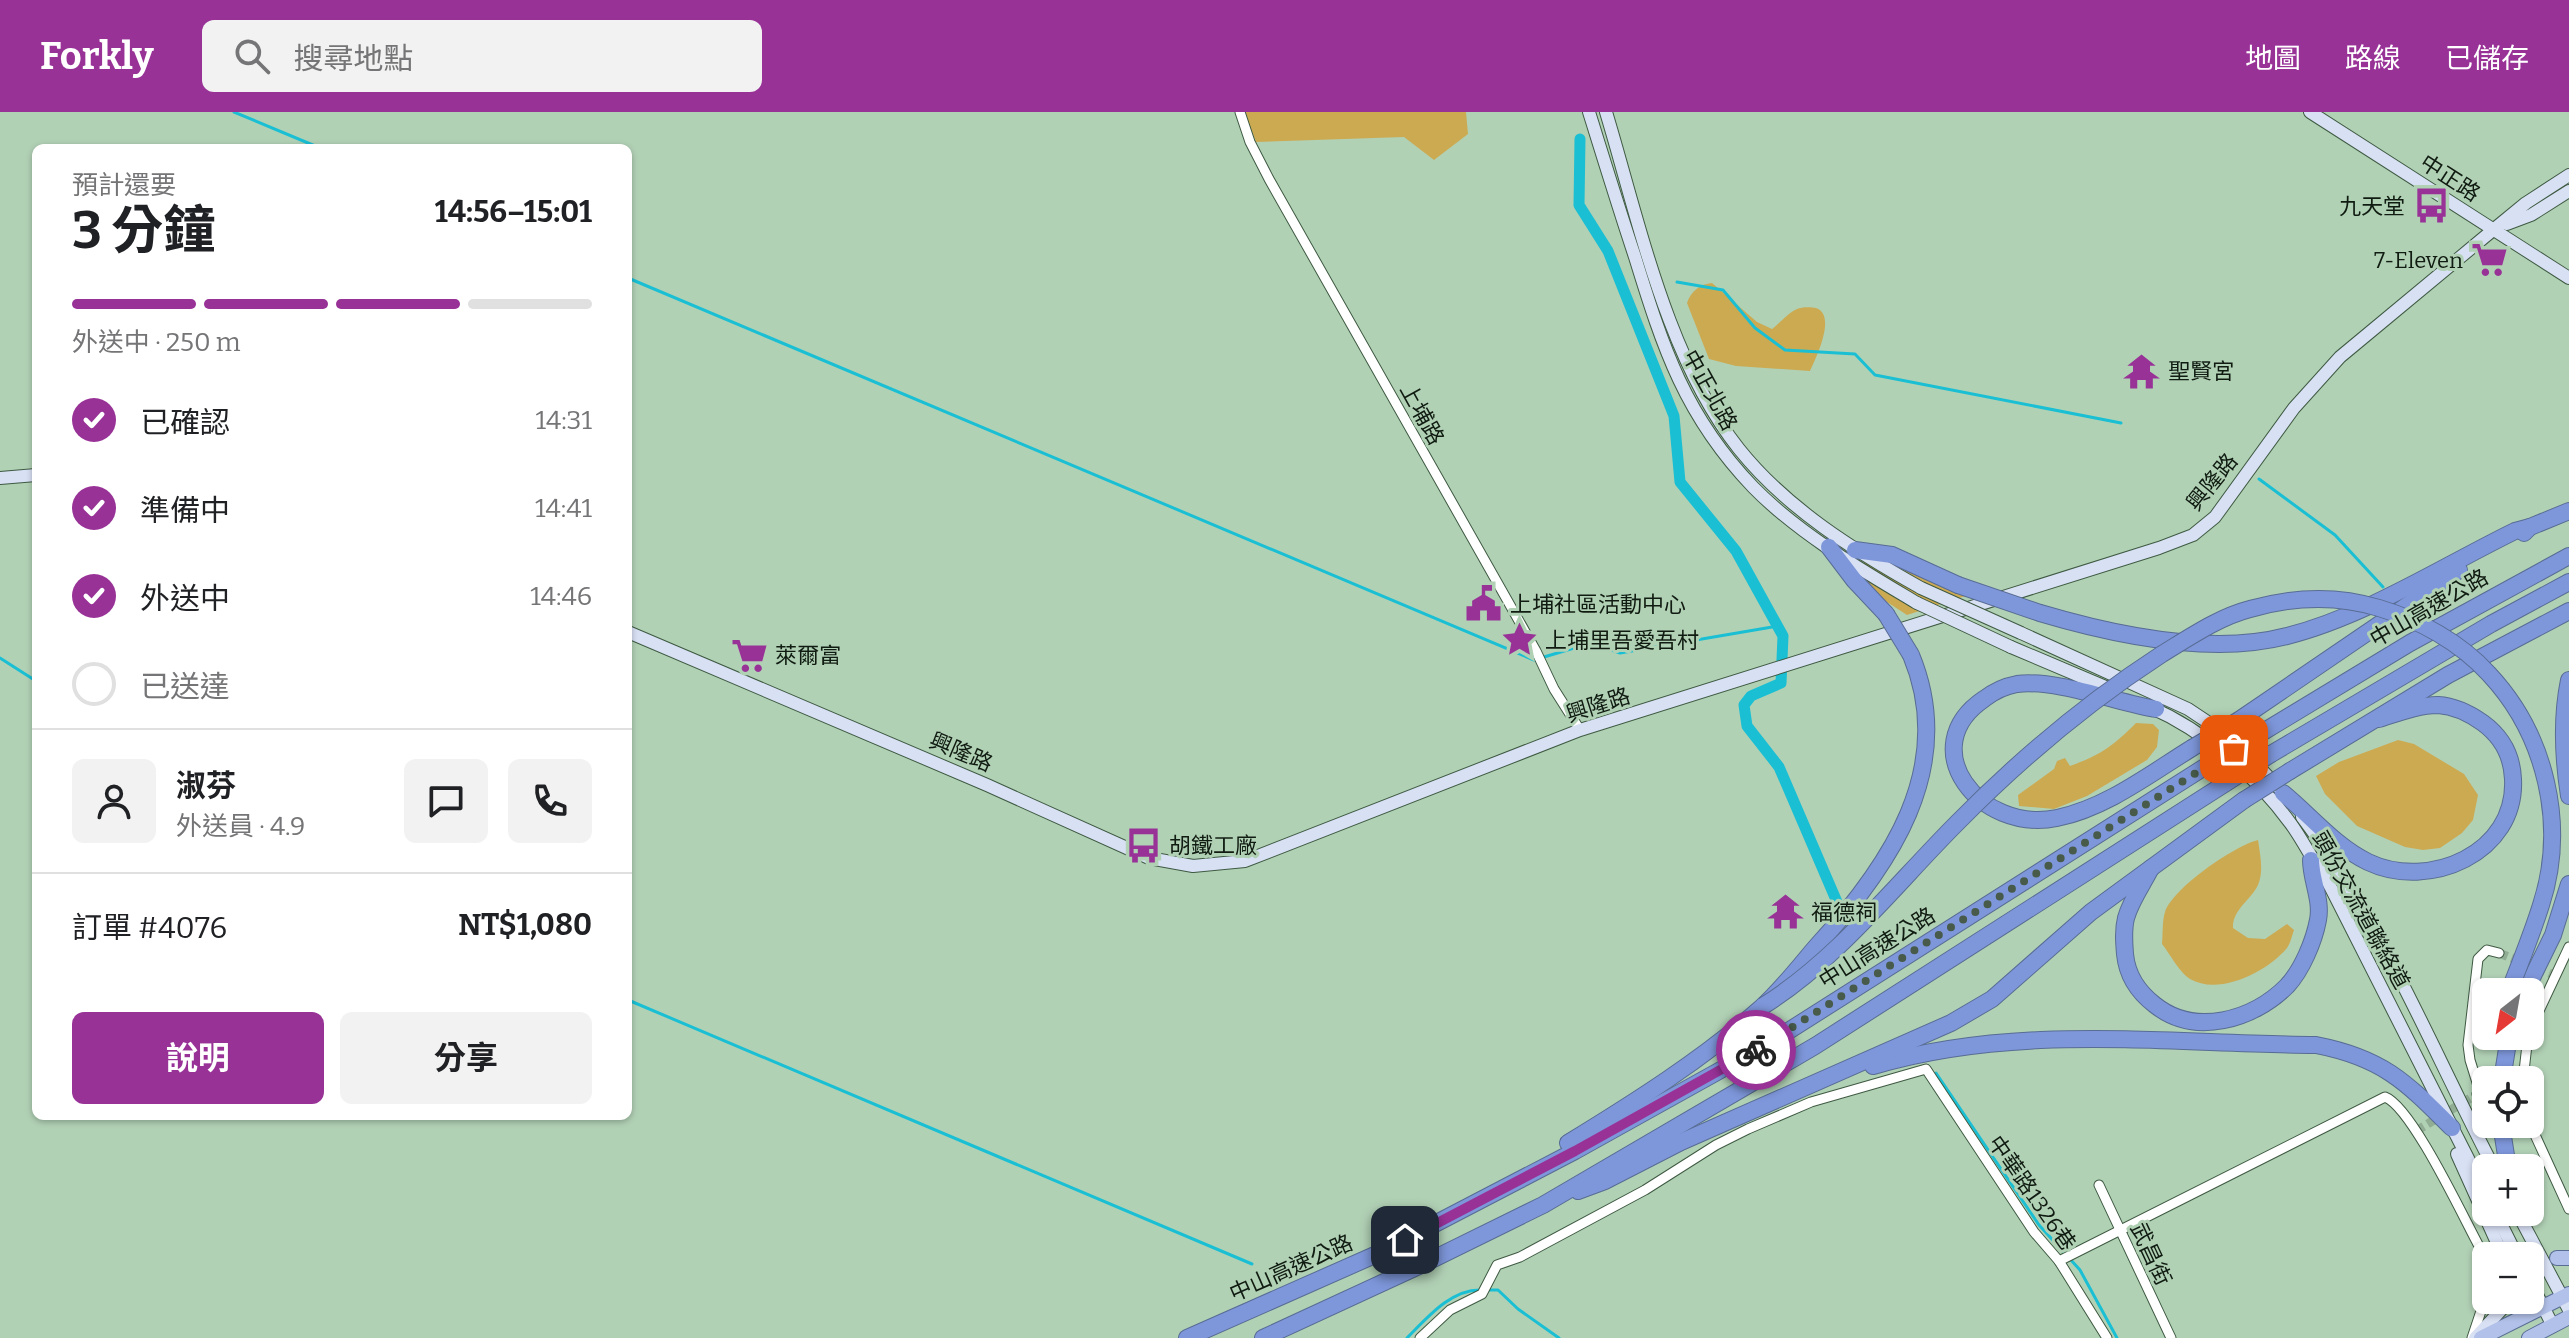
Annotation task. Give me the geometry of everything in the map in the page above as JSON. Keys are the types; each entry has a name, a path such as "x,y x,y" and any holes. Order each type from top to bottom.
{"highway":[{"path":"1855,550 1892,555 1958,585 2074,624 2160,639 2218,643 2286,637 2330,621 2384,598 2515,531 2569,511"},
{"path":"2156,709 2120,703 2063,687 2017,684 1991,694 1970,710 1962,721 1955,742 1957,766 1967,788 1990,808 2024,821 2076,814 2096,806 2239,720 2443,579 2520,537 2530,527"},
{"path":"1763,1006 1832,930 1870,881 1900,833 1917,795 1924,768 1926,714 1922,687 1911,655 1886,614 1829,547"},
{"name":"中山高速公路","path":"1187,1338 1365,1260 1771,1042 2211,763 2410,643 2569,556"},
{"name":"中山高速公路","path":"1263,1338 1543,1205 1815,1046 2271,754 2491,624 2569,582"},
{"path":"1541,1168 1553,1152 1619,1112 1786,992 1839,943 1957,822 2051,737 2123,680 2187,638 2227,617 2266,605 2308,599 2343,600 2372,606 2417,622 2445,637 2486,670 2502,689 2529,731 2548,785 2551,811 2550,861 2542,903 2514,978"},
{"path":"1543,1205 1605,1181 1681,1142 1951,1023 1992,999 2091,912 2244,800 2448,675 2569,611"},
{"path":"2569,680 2563,714 2563,747 2569,796"},
{"path":"2283,793 2333,839 2369,863 2405,872 2425,872 2452,866 2479,852 2497,835 2508,814 2514,791 2513,768 2505,744 2492,729 2455,707 2418,707 2379,719"},
{"path":"2151,868 2127,916 2124,935 2126,964 2135,985 2164,1013 2205,1023 2229,1020 2251,1012 2289,984 2302,962 2319,918 2311,860"},
{"path":"2532,978 2553,935 2569,884"},
{"path":"1780,1098 1835,1077 1913,1054 2012,1040 2128,1038 2316,1045 2347,1051 2406,1081 2452,1128"}],"main road":[{"name":"中正北路","path":"1589,112 1661,342 1684,393 1710,436 1756,490 1829,547 1917,603"},
{"name":"中正北路","path":"1606,112 1664,303 1686,363 1709,406 1740,451 1788,498 1855,550 1921,588"},
{"name":"中正路","path":"2310,112 2569,278"},
{"name":"興隆路","path":"632,634 987,785 1149,858 1193,866 1245,861 1580,730 2193,535 2215,517 2294,408 2340,357 2526,203 2569,175"},
{"path":"2493,230 2531,215 2569,191"},
{"path":"0,478 32,475"},
{"name":"頭份交流道聯絡道","path":"1921,588 2188,709 2230,737 2283,793 2333,859 2377,936 2487,1154"},
{"name":"頭份交流道聯絡道","path":"1917,603 2156,709 2177,720 2237,764 2292,825 2311,860 2327,880 2472,1167"},
{"path":"2452,1128 2451,1141 2497,1242"},
{"path":"2525,1226 2567,1300 2544,1306"},
{"path":"2528,1226 2543,1246 2565,1260"},
{"path":"2544,1308 2553,1326"},
{"path":"2474,1338 2497,1314"},
{"path":"2481,1338 2528,1314"},
{"path":"2529,1338 2569,1317"}],"street":[{"name":"上埔路","path":"1240,112 1250,142 1269,179 1554,689 1580,730"},
{"path":"2544,1000 2569,947"},
{"path":"2472,1066 2468,1045 2478,959 2487,950 2499,953"},
{"name":"中華路1326巷","path":"1420,1338 1450,1310 1482,1294 1497,1265 1520,1257 1603,1212 1716,1145 1811,1102 1926,1069 2034,1232 2061,1260 2107,1338"},
{"path":"2061,1260 2385,1097 2394,1102 2416,1131 2477,1242"},
{"path":"2536,1138 2569,1209"},
{"name":"武昌街","path":"2099,1185 2171,1338"},
{"path":"2474,1338 2481,1314"}],"shaded area":[{"path":"1244,112 1466,112 1468,134 1434,160 1404,137 1256,142"},
{"path":"1712,283 1757,322 1772,329 1799,308 1816,308 1822,312 1825,328 1810,371 1736,366 1709,359 1687,303 1696,289"},
{"path":"1893,551 1984,590 1907,615 1841,572"},
{"path":"2136,723 2153,724 2159,730 2157,747 2147,760 2087,796 2054,809 2019,806 2018,795 2054,769 2057,761 2065,758 2070,766 2090,758 2113,744"},
{"path":"2398,740 2414,744 2464,774 2478,795 2473,820 2462,833 2440,848 2423,850 2405,847 2357,826 2325,794 2316,776 2339,762"},
{"path":"2258,840 2260,880 2239,910 2233,928 2248,938 2265,939 2287,924 2294,930 2289,944 2278,957 2242,979 2215,985 2190,979 2162,944 2165,912 2180,891 2206,869 2234,850"}],"waterway":[{"path":"234,112 310,144"},
{"path":"1580,139 1579,205 1608,251 1674,416 1680,482 1736,551 1783,636 1781,683 1751,696 1744,705 1747,726 1779,767 1837,902"},
{"path":"632,280 1534,660 1591,643 1620,653 1778,626"},
{"path":"1677,282 1723,290 1755,328 1785,350 1855,354 1875,375 2121,423"},
{"path":"2259,479 2335,535 2383,587"},
{"path":"0,658 32,678"},
{"path":"632,1002 1252,1264"},
{"path":"1936,1073 2039,1225 2080,1270 2117,1338"},
{"path":"1407,1338 1450,1299 1481,1290"},
{"path":"1489,1290 1498,1290 1518,1309 1559,1338"}],"tunnel":[{"path":"2499,953 2554,975"},
{"path":"2416,1131 2472,1097"}],"way so far":[{"path":"1756,1050 2234,749"}],"place":[{"name":"九天堂","path":"2431,206"},
{"name":"7-Eleven","path":"2489,260"},
{"name":"聖賢宮","path":"2142,371"},
{"name":"上埔社區活動中心","path":"1484,604"},
{"name":"上埔里吾愛吾村","path":"1519,640"},
{"name":"萊爾富","path":"749,655"},
{"name":"胡鐵工廠","path":"1143,845"},
{"name":"福德祠","path":"1785,912"}],"route":[{"path":"1405,1240 1575,1151 1756,1050"}]}
